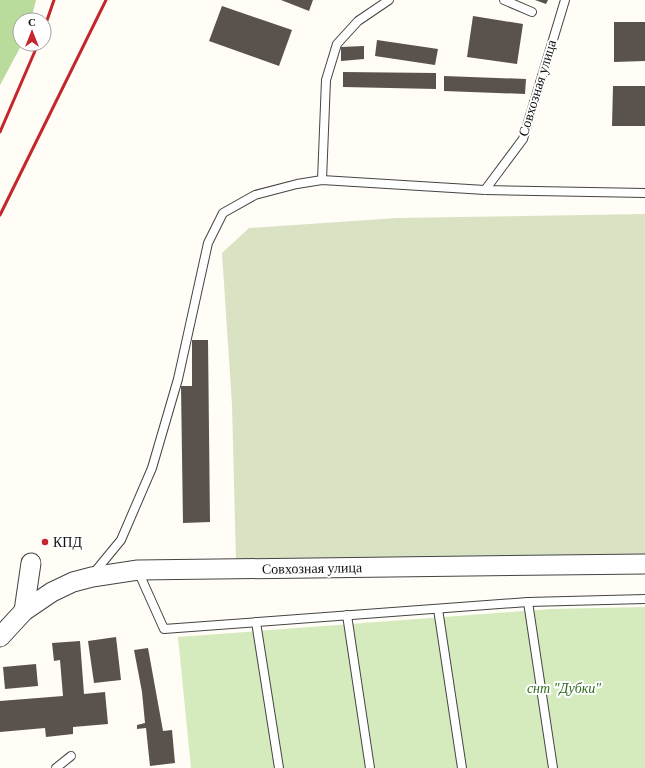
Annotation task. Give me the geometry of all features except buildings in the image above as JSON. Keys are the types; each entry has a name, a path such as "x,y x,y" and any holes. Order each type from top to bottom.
{"street":[{"path":"24,611 31,563"},
{"name":"Совхозная улица","path":"0,637 24,611 52,592 73,582 92,577 138,570 645,564"}],"lane":[{"path":"322,180 326,80 337,44 358,21 389,0"},
{"path":"507,0 532,12"},
{"name":"Совхозная улица","path":"485,190 523,139 564,0"},
{"path":"92,577 121,540 152,468 178,379 208,243 223,213 255,195 297,184 322,180 485,190 645,193"},
{"path":"138,570 164,630 528,602 645,599"},
{"path":"528,602 553,768"},
{"path":"438,608 462,768"},
{"path":"347,615 370,768"},
{"path":"256,622 279,768"},
{"path":"56,768 71,756"}],"green space":[{"path":"0,0 36,0 33,12 12,12 12,52 18,52 0,85"},
{"path":"645,214 645,558 236,561 232,405 222,253 249,228 397,218"},
{"name":"снт \"Дубки\"","path":"645,607 645,768 191,768 178,637 551,609"}],"railway":[{"path":"50,12 54,0"},
{"path":"0,215 106,0"},
{"path":"0,132 35,52"}],"place":[{"name":"КПД","path":"45,542"}]}
